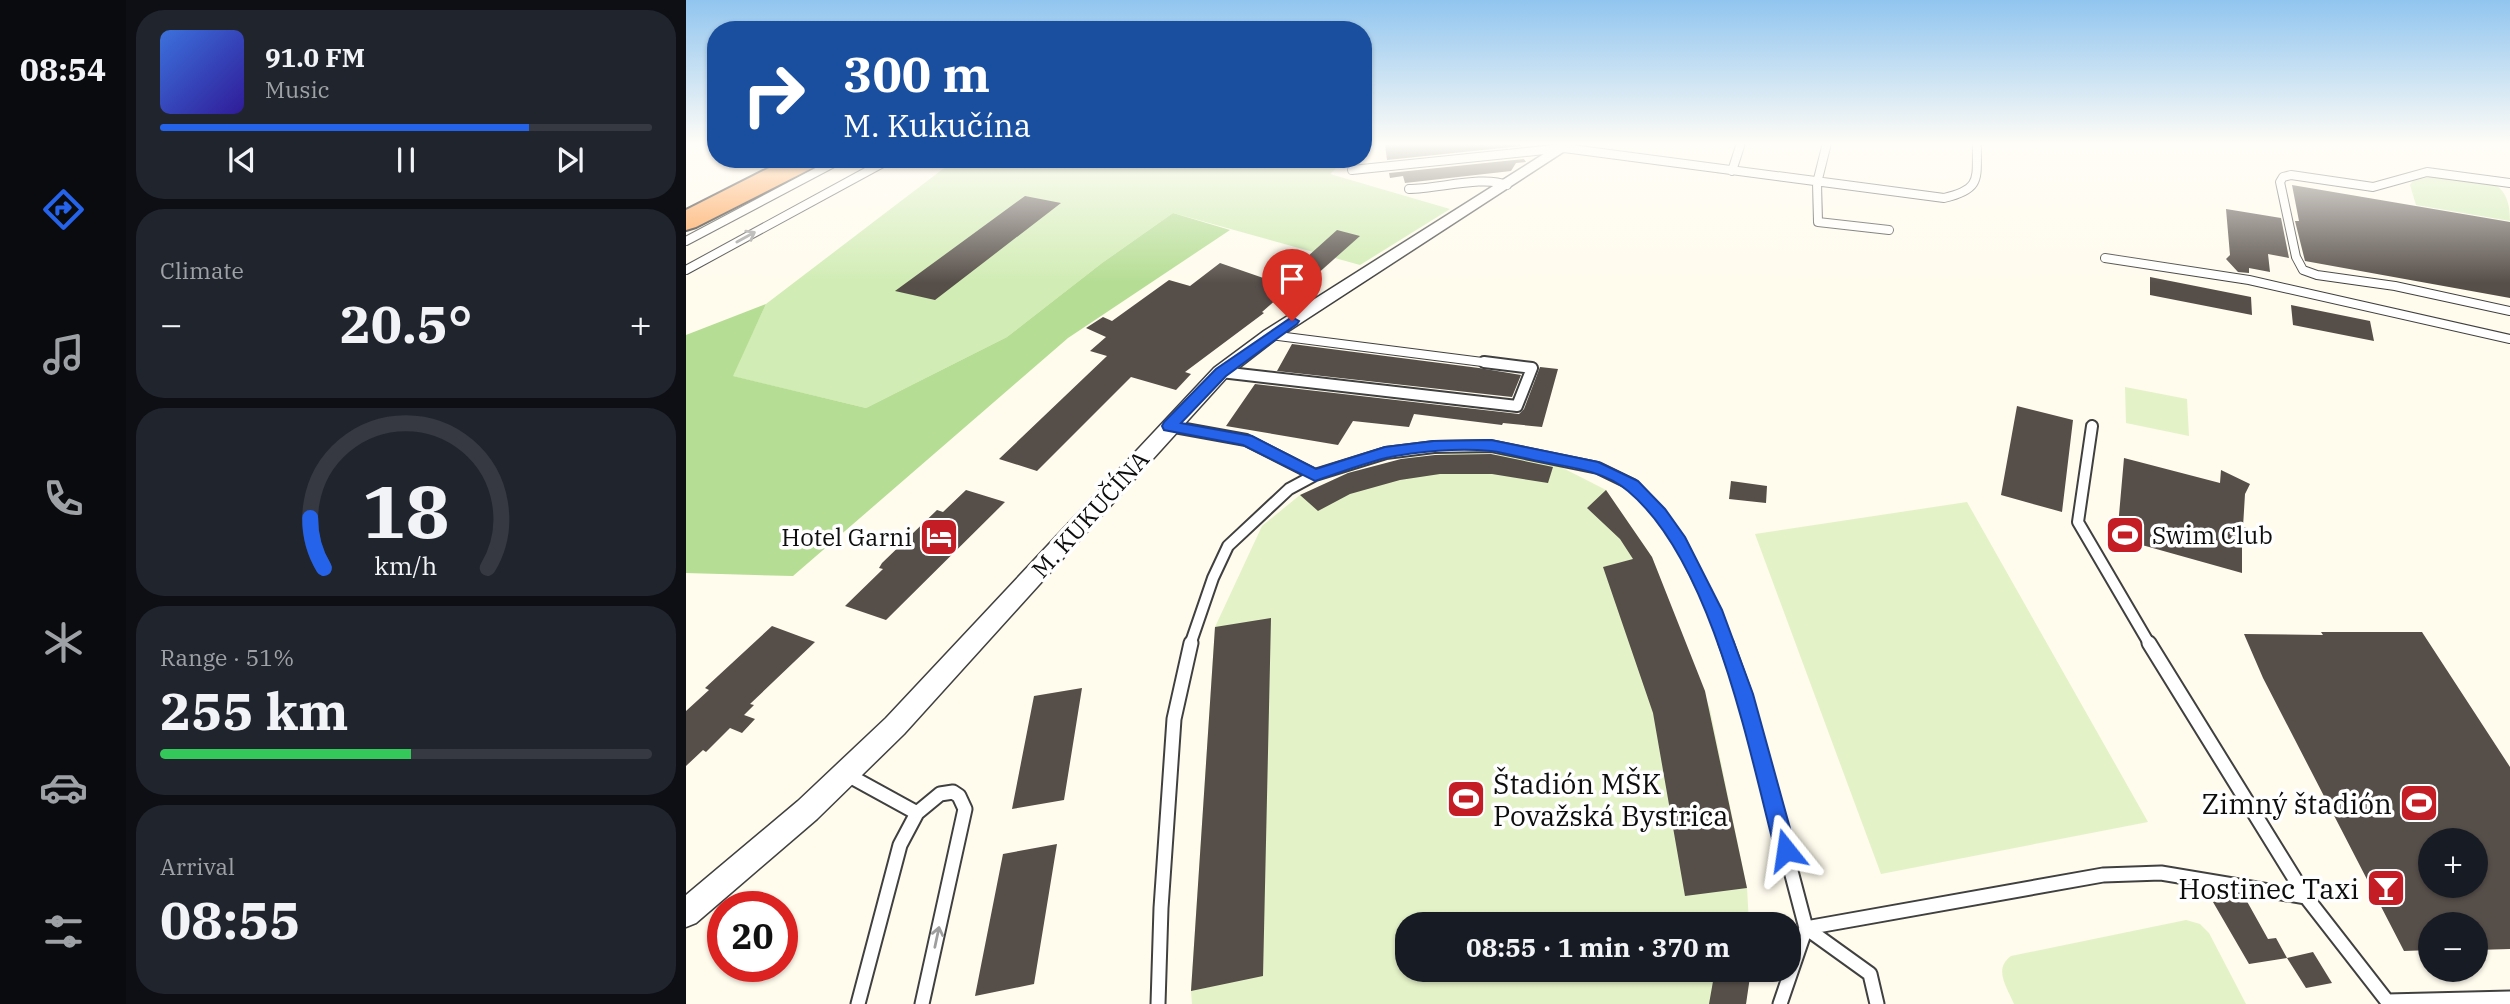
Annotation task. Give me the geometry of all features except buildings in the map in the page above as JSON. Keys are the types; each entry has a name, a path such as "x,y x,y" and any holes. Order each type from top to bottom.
{"highway":[{"path":"686,204 715,190"},
{"path":"686,220 746,190"}],"street":[{"name":"M. KUKUČÍNA","path":"686,913 846,774 936,684 1221,372 1270,335 1499,190"}],"lane":[{"path":"686,241 783,190"},
{"path":"686,270 833,190"},
{"path":"1817,190 1818,222 1889,230"},
{"path":"1875,190 1944,198 1966,193 1969,190"},
{"path":"2282,190 2296,257 2303,270 2317,275 2395,286 2510,310"},
{"path":"2105,258 2249,281 2510,339"},
{"path":"1221,372 1517,406 1532,368 1270,335"},
{"path":"1170,426 1246,440 1315,475"},
{"path":"2092,426 2078,522 2141,630 2306,897 2388,1002 2510,998"},
{"path":"1158,1004 1161,908 1174,719 1192,637 1213,578 1228,546 1289,489 1315,475 1385,453 1434,447 1491,446 1598,468 1633,485 1660,514 1680,542 1714,610 1744,694 1806,928 1780,1004"},
{"path":"846,774 916,813"},
{"path":"858,1004 900,845 916,813 940,794 953,792 959,796 965,809 922,1004"},
{"path":"1806,928 2103,875 2161,873 2306,897"},
{"path":"1806,928 1870,974 1877,1004"}],"green space":[{"path":"916,190 1384,190 1450,209 1360,265 1173,213 1102,263 1007,337 866,408 732,376 766,304"},
{"path":"2411,190 2501,190 2507,199 2510,221 2416,205"},
{"path":"1173,213 1230,230 1068,338 793,576 686,573 686,335 766,304 733,376 866,408 1007,337 1102,263"},
{"path":"2125,387 2187,399 2189,436 2126,423"},
{"name":"Štadión MŠK Považská Bystrica","path":"1466,452 1520,457 1555,464 1606,490 1652,557 1710,709 1747,888 1748,912 1395,912 1395,982 1749,982 1746,1004 1192,1004 1215,627 1262,526 1300,495 1348,473 1408,458"},
{"path":"1967,502 2148,822 1881,874 1755,534"},
{"path":"2186,920 2200,924 2209,933 2246,1004 2014,1004 2005,985 2003,967 2011,956"}],"place":[{"name":"Swim Club","path":"2125,535"},
{"name":"Hotel Garni","path":"939,537"},
{"name":"Štadión MŠK Považská Bystrica","path":"1466,799"},
{"name":"Zimný štadión","path":"2419,803"},
{"name":"Hostinec Taxi","path":"2386,888"}],"route":[{"path":"1292,321 1221,372 1170,426 1246,440 1315,475 1385,453 1434,447 1491,446 1598,468 1633,485 1660,514 1680,542 1714,610 1744,694 1786,850"}]}
